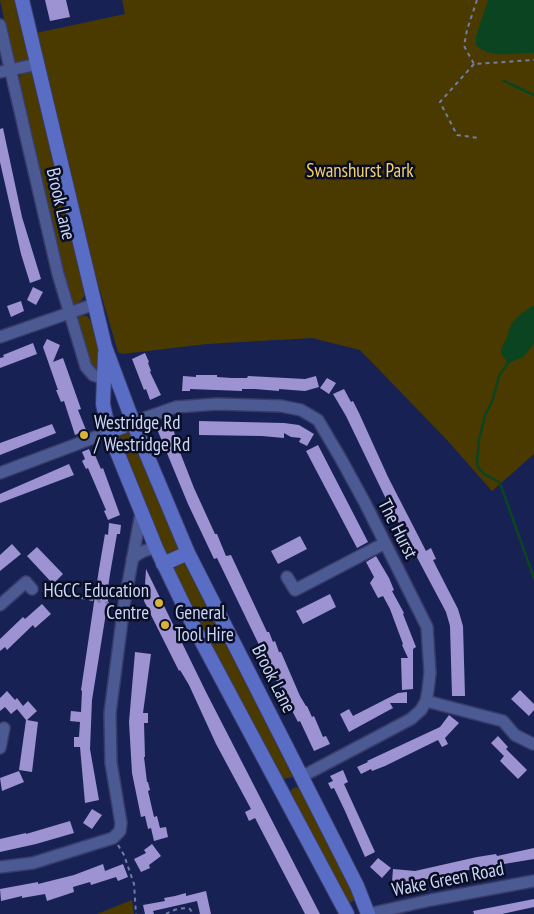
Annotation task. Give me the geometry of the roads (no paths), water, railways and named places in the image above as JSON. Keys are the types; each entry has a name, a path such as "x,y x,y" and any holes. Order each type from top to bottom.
{"main road":[{"name":"Brook Lane","path":"22,0 105,347 133,422 188,553 357,886 368,914"},
{"name":"Brook Lane","path":"105,347 103,404 109,432 141,513 163,564 195,629 347,914"},
{"path":"109,432 133,422"},
{"path":"163,564 188,553"},
{"path":"280,788 301,777"}],"street":[{"name":"Brook Lane","path":"0,25 5,71 69,313 86,368 93,375 104,379"},
{"path":"5,71 38,64"},
{"path":"0,337 95,304"},
{"name":"The Hurst","path":"133,422 176,407 217,404 281,406 301,410 318,420 386,543 427,626 430,673 426,701"},
{"path":"0,472 109,432"},
{"path":"0,867 33,863 113,838 120,831 111,763 110,713 124,605 141,513"},
{"path":"287,577 295,590 386,543"},
{"path":"132,560 137,554 147,549 156,548"},
{"path":"0,605 25,581"},
{"path":"301,777 411,719 421,710 426,701 502,721 515,735 533,744"},
{"path":"1,743 4,728"},
{"name":"Wake Green Road","path":"368,914 534,881"}],"waterway":[{"path":"504,81 534,95"},
{"path":"508,363 499,376 492,402 485,415 479,440 477,463 484,474 499,482 501,486 534,578"}],"place":[{"name":"Westridge Rd / Westridge Rd","path":"84,435"},
{"name":"HGCC Education Centre","path":"159,603"},
{"name":"General Tool Hire","path":"165,625"}],"park label":[{"name":"Swanshurst Park","path":"360,172"}]}
